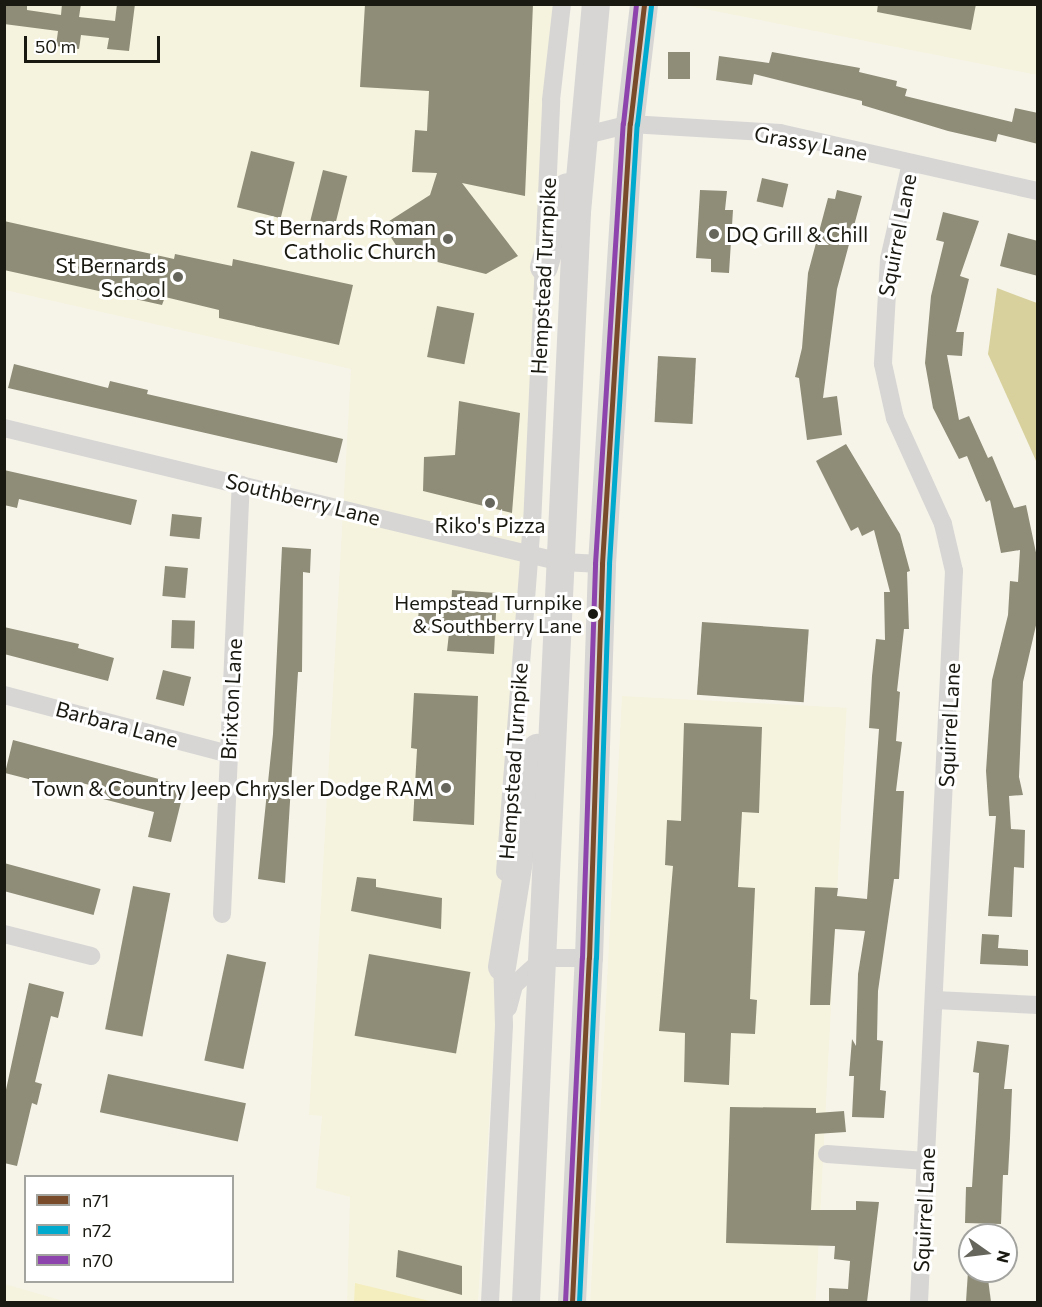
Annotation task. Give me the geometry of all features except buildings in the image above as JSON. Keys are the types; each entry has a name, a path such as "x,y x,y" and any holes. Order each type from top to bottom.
{"main road":[{"name":"Hempstead Turnpike","path":"526,1302 582,136 596,4"},
{"path":"572,1302 589,958 602,564 630,124 644,4"},
{"path":"544,267 582,136"},
{"path":"502,967 558,619"}],"street":[{"name":"Hempstead Turnpike","path":"490,1302 504,1025 502,967 509,804 529,554 551,100 562,4"},
{"name":"Grassy Lane","path":"582,136 630,124 780,133 1038,191"},
{"name":"Squirrel Lane","path":"911,163 889,259 883,364 895,418 943,524 954,571 919,1302"},
{"name":"Southberry Lane","path":"4,428 529,554 561,561 602,564"},
{"name":"Brixton Lane","path":"222,914 241,484"},
{"name":"Barbara Lane","path":"4,694 229,754"},
{"path":"4,934 91,956"},
{"path":"504,1025 514,985 544,958 589,958"},
{"path":"935,1000 1038,1005"},
{"path":"826,1154 926,1161"}],"shaded area":[{"path":"5,5 558,5 478,1302 347,1302 350,1197 316,1188 322,1116 309,1115 351,369 5,290"},
{"path":"684,5 1037,5 1037,75"},
{"path":"997,288 1037,303 1037,463 988,354"},
{"path":"622,696 847,708 816,1302 590,1302"},
{"path":"355,1283 434,1302 354,1302"},
{"path":"5,1284 67,1302 5,1302"}],"transit line":[{"name":"n70","path":"565,1302 582,958 595,564 623,124 636,4"},
{"name":"n71","path":"572,1302 589,958 602,564 630,124 644,4"},
{"name":"n72","path":"579,1302 596,958 609,564 637,125 651,5"}],"place":[{"name":"DQ Grill & Chill","path":"714,234"},
{"name":"St Bernards Roman Catholic Church","path":"448,239"},
{"name":"St Bernards School","path":"178,277"},
{"name":"Riko's Pizza","path":"490,503"},
{"name":"Hempstead Turnpike & Southberry Lane","path":"593,614"},
{"name":"Town & Country Jeep Chrysler Dodge RAM","path":"446,788"}]}
